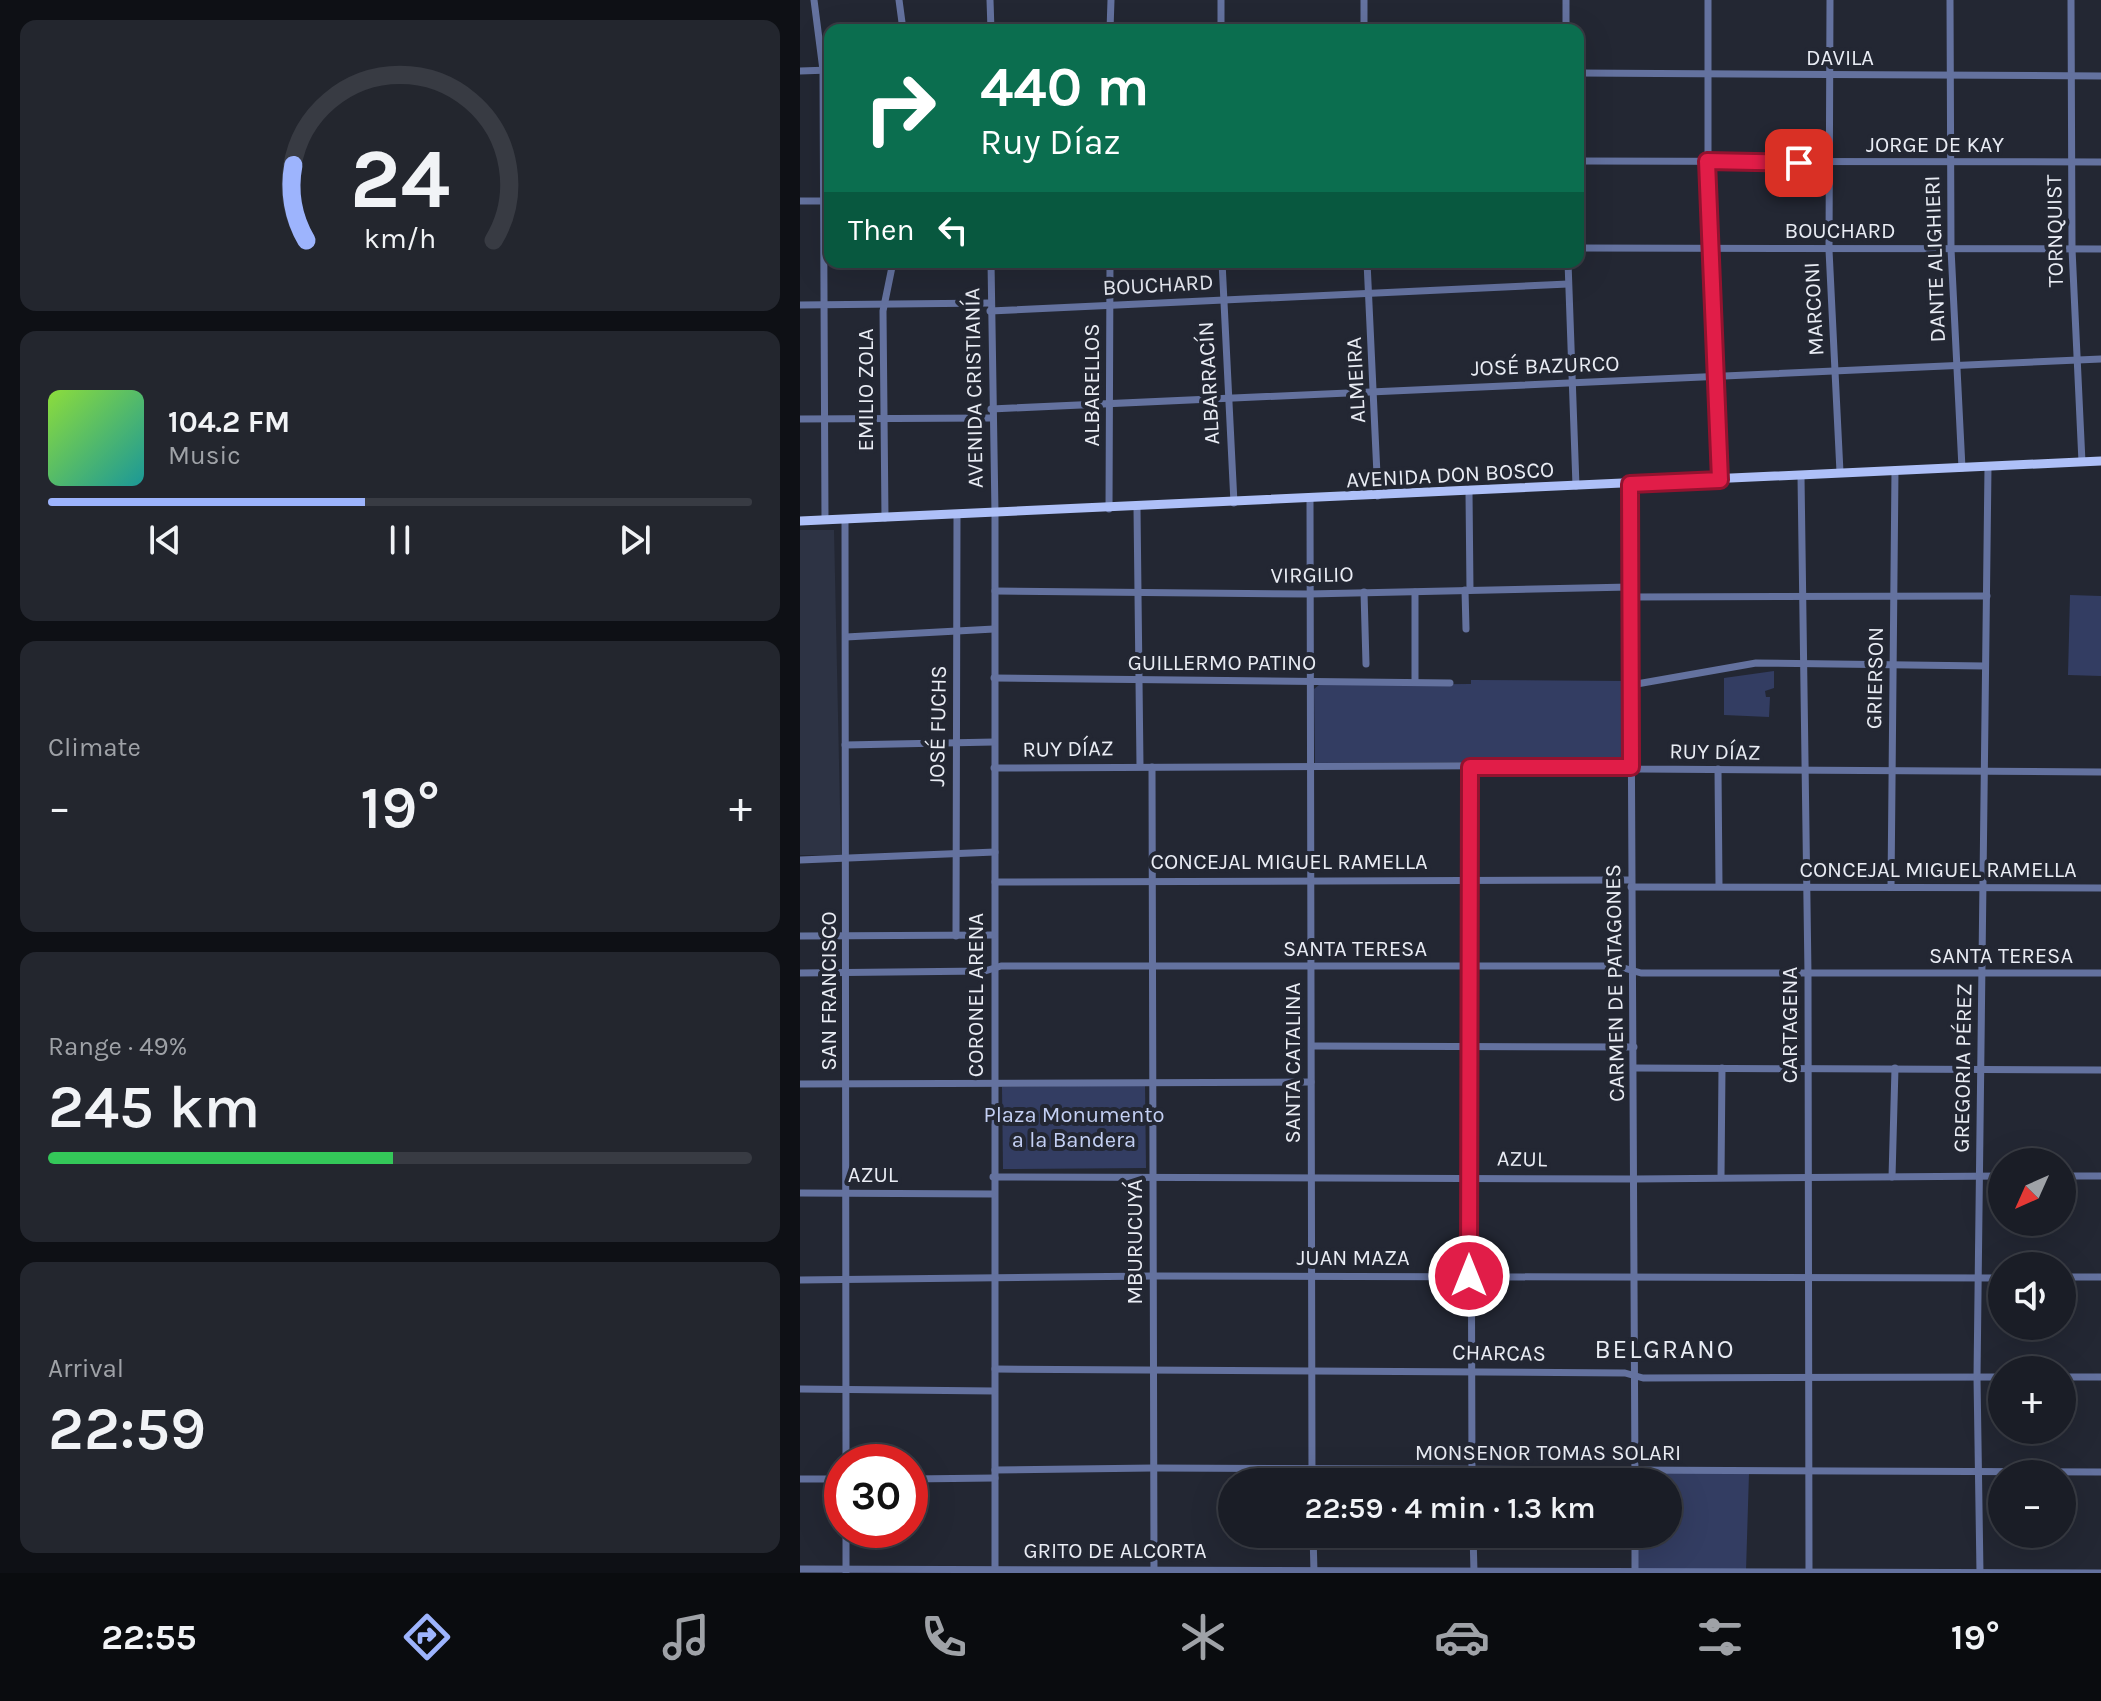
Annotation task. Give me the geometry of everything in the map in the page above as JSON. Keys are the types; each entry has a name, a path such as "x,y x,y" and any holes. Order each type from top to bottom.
{"main road":[{"name":"AVENIDA DON BOSCO","path":"800,521 1137,508 2101,461"}],"street":[{"path":"814,0 824,54"},
{"path":"899,0 902,24"},
{"path":"990,0 991,24"},
{"path":"1110,24 1111,0"},
{"path":"1221,0 1221,24"},
{"path":"1364,0 1364,24"},
{"path":"1566,0 1566,24"},
{"path":"1708,0 1708,249 1720,480"},
{"name":"MARCONI","path":"1830,0 1829,250 1840,472"},
{"name":"DANTE ALIGHIERI","path":"1950,0 1951,249 1962,468"},
{"name":"TORNQUIST","path":"2071,0 2072,249 2082,462"},
{"path":"800,71 824,70"},
{"name":"DAVILA","path":"1584,73 1830,77 2101,76"},
{"name":"JORGE DE KAY","path":"1584,161 1830,164 2101,162"},
{"path":"800,201 824,201"},
{"name":"BOUCHARD","path":"1584,248 2101,249"},
{"path":"825,268 825,520"},
{"name":"EMILIO ZOLA","path":"885,518 884,302 892,268"},
{"name":"AVENIDA CRISTIANÍA","path":"991,268 991,418 995,513"},
{"name":"ALBARELLOS","path":"1109,509 1110,268"},
{"name":"ALBARRACÍN","path":"1222,268 1234,503"},
{"name":"ALMEIRA","path":"1367,268 1378,496"},
{"path":"1568,268 1576,486"},
{"name":"BOUCHARD","path":"800,305 884,302 991,307 1110,306 1568,284"},
{"name":"JOSÉ BAZURCO","path":"991,409 2101,359"},
{"path":"800,419 991,418"},
{"name":"GREGORIA PÉREZ","path":"1980,1572 1977,1377 1988,467"},
{"name":"GRIERSON","path":"1891,887 1895,470"},
{"name":"CARTAGENA","path":"1801,476 1808,974 1809,1573"},
{"name":"CARMEN DE PATAGONES","path":"1630,484 1635,1468"},
{"path":"1466,629 1469,492"},
{"name":"SANTA CATALINA","path":"1310,499 1312,1468"},
{"path":"1137,508 1140,766"},
{"name":"CORONEL ARENA","path":"995,513 995,1571"},
{"name":"JOSÉ FUCHS","path":"956,936 957,515"},
{"name":"SAN FRANCISCO","path":"845,520 846,1444"},
{"name":"VIRGILIO","path":"995,591 1309,594 1630,587"},
{"path":"1364,592 1366,664"},
{"path":"1415,592 1415,682"},
{"path":"1631,597 1987,596"},
{"path":"846,637 994,629"},
{"path":"1631,685 1756,663 1985,666"},
{"name":"GUILLERMO PATINO","path":"994,678 1450,683"},
{"path":"845,745 994,742"},
{"name":"MBURUCUYÁ","path":"1152,767 1151,1369 1154,1571"},
{"path":"1470,767 1469,1276 1472,1468"},
{"name":"RUY DÍAZ","path":"994,768 1631,767 2101,772"},
{"path":"1718,769 1719,886"},
{"path":"800,860 995,852"},
{"name":"CONCEJAL MIGUEL RAMELLA","path":"995,882 1469,879 1806,888 2101,888"},
{"path":"800,936 994,935"},
{"name":"SANTA TERESA","path":"800,973 985,971 994,967 1617,966 1633,971 1808,974 2101,973"},
{"path":"1312,1046 1634,1047"},
{"path":"1634,1068 2101,1070"},
{"path":"1721,1177 1722,1068"},
{"path":"1892,1177 1895,1068"},
{"path":"800,1084 1311,1082"},
{"name":"AZUL","path":"993,1177 1153,1175 1635,1179 1988,1175"},
{"path":"2076,1176 2101,1176"},
{"name":"AZUL","path":"800,1193 993,1194"},
{"name":"JUAN MAZA","path":"800,1280 1633,1275 1988,1278"},
{"path":"2076,1277 2101,1277"},
{"name":"CHARCAS","path":"995,1369 1470,1370 1633,1375 1988,1377"},
{"path":"2076,1377 2101,1377"},
{"path":"800,1389 994,1391"},
{"name":"MONSENOR TOMAS SOLARI","path":"928,1478 1153,1468 1218,1469"},
{"name":"MONSENOR TOMAS SOLARI","path":"1682,1471 2101,1472"},
{"path":"800,1479 824,1479"},
{"path":"846,1548 846,1571"},
{"path":"1313,1548 1314,1571"},
{"path":"1473,1548 1474,1572"},
{"path":"1635,1548 1635,1572"},
{"name":"GRITO DE ALCORTA","path":"800,1569 2101,1573"}],"shaded area":[{"path":"800,530 834,530 841,855 800,855"}],"green space":[{"path":"2070,595 2101,596 2101,676 2068,675"},
{"path":"1774,671 1774,688 1765,691 1766,697 1770,697 1769,717 1724,715 1724,678"},
{"path":"1471,680 1626,681 1627,756 1624,761 1315,763 1314,689 1319,685 1471,684"},
{"name":"Plaza Monumento a la Bandera","path":"1145,1085 1146,1168 1003,1169 1002,1087"},
{"path":"1682,1472 1749,1473 1746,1571 1635,1572 1635,1548 1682,1548"}],"district":[{"name":"BELGRANO","path":"1665,1349"}],"route":[{"path":"1469,1276 1470,767 1631,767 1630,484 1720,480 1708,249 1707,161 1799,163"}]}
